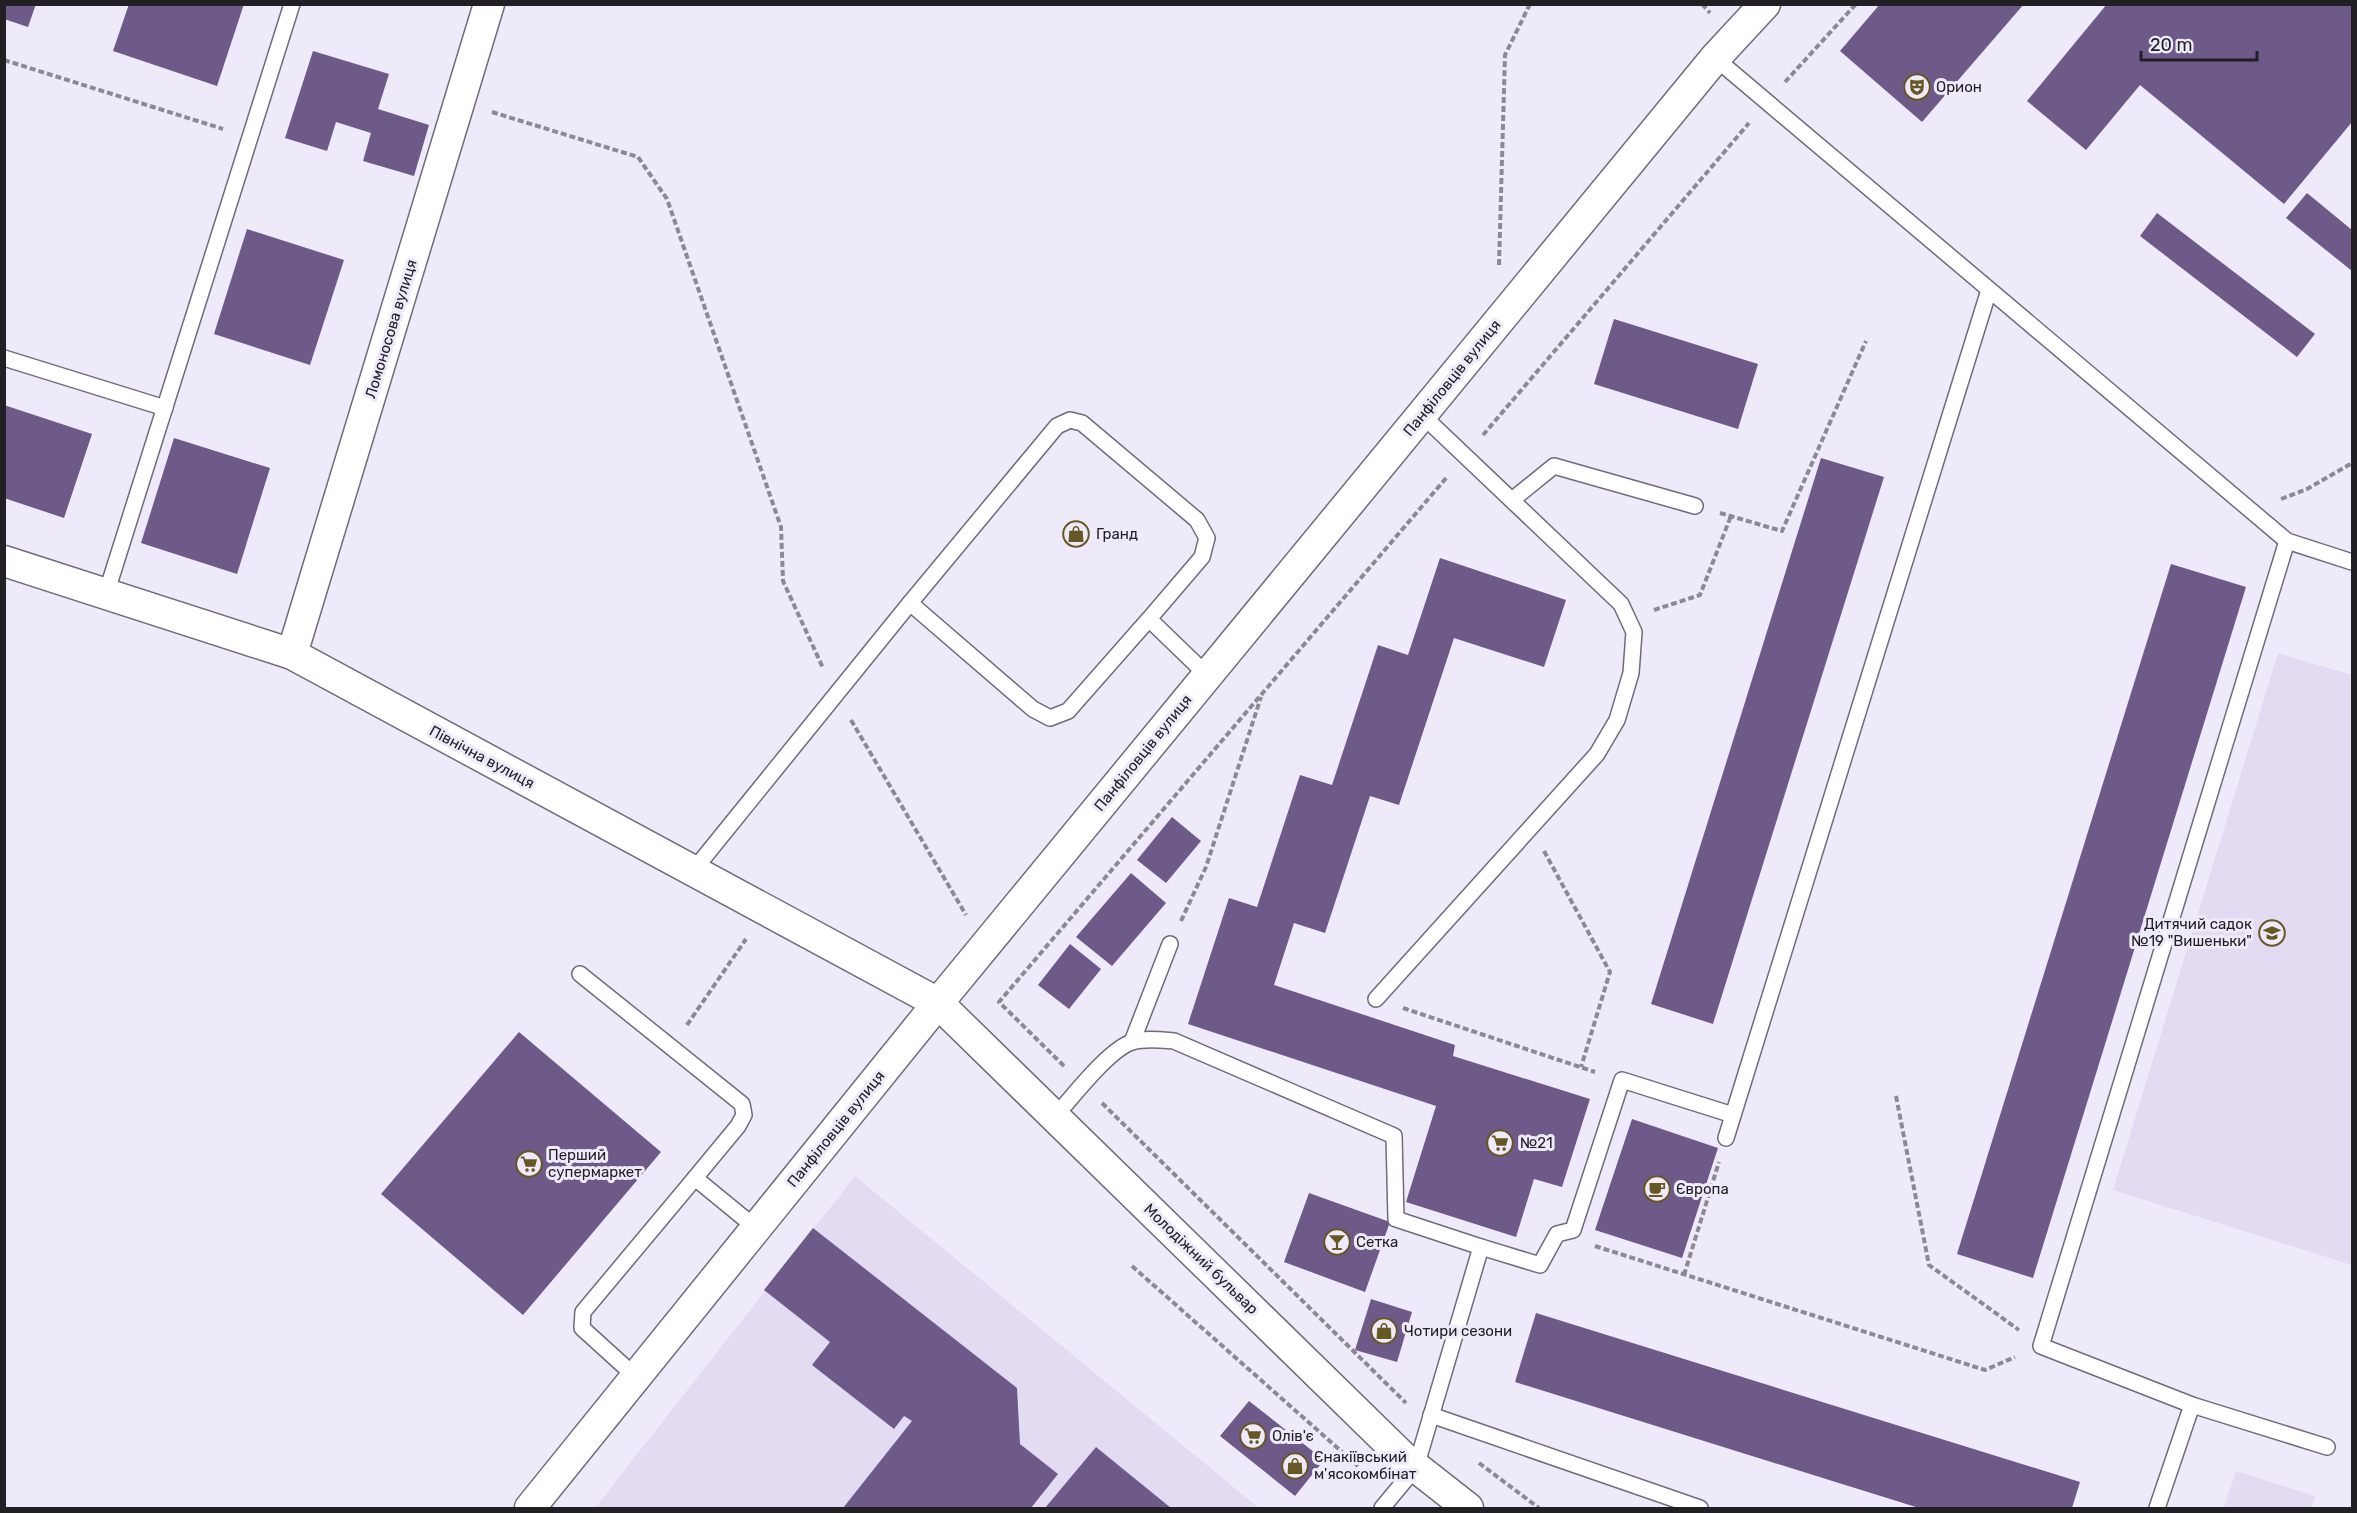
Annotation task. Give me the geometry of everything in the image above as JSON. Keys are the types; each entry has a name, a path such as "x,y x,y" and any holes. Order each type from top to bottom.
{"street":[{"name":"Ломоносова вулиця","path":"292,654 489,4"},
{"name":"Панфіловців вулиця","path":"530,1509 938,1003 1207,675 1715,58 1765,4"},
{"name":"Північна вулиця","path":"4,561 292,654 938,1003"},
{"name":"Молодіжний бульвар","path":"938,1003 1403,1457 1468,1509"}],"lane":[{"path":"106,594 292,4"},
{"path":"1715,58 2287,542 2352,562"},
{"path":"1726,1138 1989,290"},
{"path":"4,358 165,408"},
{"path":"1376,999 1596,754 1617,720 1631,673 1634,632 1621,604 1422,414"},
{"path":"693,871 910,603 1057,426 1070,420 1082,423 1197,520 1207,538 1202,557 1149,619 1068,711 1050,718 1033,709 910,603"},
{"path":"1512,500 1554,466 1695,506"},
{"path":"2287,542 2041,1346 2192,1405 2327,1447"},
{"path":"1149,619 1207,675"},
{"path":"1132,1042 1170,944"},
{"path":"580,974 742,1104 744,1115 738,1126 583,1312 582,1328 636,1377"},
{"path":"1055,1116 1116,1050 1132,1042 1154,1039 1174,1041 1394,1136 1396,1219 1540,1265 1557,1234 1572,1230 1622,1080 1733,1115"},
{"path":"695,1178 756,1228"},
{"path":"1382,1509 1416,1467 1481,1247"},
{"path":"2157,1509 2192,1405"},
{"path":"1430,1420 1700,1509"}],"path":[{"path":"1497,322 1505,55 1530,4"},
{"path":"1430,1420 999,1002 1767,101 1856,4"},
{"path":"4,60 250,138"},
{"path":"460,102 638,158 667,199 781,528 783,581 836,695 984,947"},
{"path":"1695,506 1782,531 1866,341"},
{"path":"2251,512 2307,489 2352,464"},
{"path":"1628,619 1700,595 1731,516"},
{"path":"1170,944 1206,867 1262,694"},
{"path":"1531,827 1610,972 1581,1067"},
{"path":"672,1048 766,909"},
{"path":"1376,999 1622,1080"},
{"path":"1896,1096 1929,1265 2041,1346"},
{"path":"1684,1275 1726,1138"},
{"path":"1557,1234 1985,1370 2041,1346"},
{"path":"1132,1266 1392,1496"},
{"path":"1474,1460 1539,1509"}],"shaded area":[{"name":"Дитячий садок №19 \"Вишеньки\"","path":"2278,653 2352,675 2352,1265 2113,1190"},
{"path":"855,1176 1259,1508 595,1508"},
{"path":"2236,1471 2315,1496 2311,1508 2224,1508"}],"building":[{"path":"4,4 36,4 28,27 4,19"},
{"path":"129,4 244,4 217,86 113,51"},
{"name":"Орион","path":"1880,4 2024,4 1922,122 1840,51"},
{"path":"2107,4 2352,4 2352,122 2284,204 2140,85 2086,150 2027,101"},
{"path":"313,51 389,74 378,109 429,125 414,176 363,161 371,133 336,122 327,151 285,138"},
{"path":"2307,193 2352,230 2352,271 2286,218"},
{"path":"2157,213 2315,334 2297,357 2140,236"},
{"path":"247,229 344,260 310,365 214,334"},
{"path":"1614,319 1758,364 1738,429 1594,384"},
{"path":"4,405 92,434 64,518 4,498"},
{"path":"174,438 270,468 237,574 141,543"},
{"path":"1821,458 1884,477 1713,1024 1651,1004"},
{"path":"1440,558 1566,600 1544,667 1454,638 1399,805 1370,796 1325,933 1294,923 1274,985 1455,1045 1453,1056 1590,1099 1562,1187 1534,1179 1516,1237 1406,1202 1436,1106 1188,1024 1229,898 1257,907 1300,775 1332,785 1378,645 1408,655"},
{"path":"2171,564 2246,587 2033,1278 1957,1254"},
{"path":"1172,817 1201,841 1166,883 1137,860"},
{"path":"1131,873 1166,903 1112,966 1076,937"},
{"path":"1070,944 1101,969 1069,1009 1038,985"},
{"name":"Перший супермаркет","path":"519,1032 661,1152 523,1315 381,1194"},
{"name":"Європа","path":"1632,1119 1718,1148 1682,1258 1595,1230"},
{"name":"Сетка","path":"1309,1193 1390,1222 1365,1292 1284,1262"},
{"path":"813,1228 1017,1388 1020,1444 1058,1474 1031,1508 843,1508 912,1421 904,1416 894,1429 812,1365 830,1342 764,1290"},
{"name":"Чотири сезони","path":"1371,1299 1412,1312 1397,1362 1355,1350"},
{"path":"1536,1313 2080,1482 2072,1508 1919,1508 1515,1382"},
{"path":"1249,1401 1324,1460 1295,1496 1220,1436"},
{"path":"1096,1447 1171,1508 1045,1508"}],"place":[{"name":"Орион","path":"1917,87"},
{"name":"Гранд","path":"1076,534"},
{"name":"Дитячий садок №19 \"Вишеньки\"","path":"2272,933"},
{"name":"№21","path":"1500,1143"},
{"name":"Перший супермаркет","path":"529,1164"},
{"name":"Європа","path":"1657,1189"},
{"name":"Сетка","path":"1337,1242"},
{"name":"Чотири сезони","path":"1384,1331"},
{"name":"Олів'є","path":"1253,1436"},
{"name":"Єнакіївський м'ясокомбінат","path":"1295,1466"}]}
